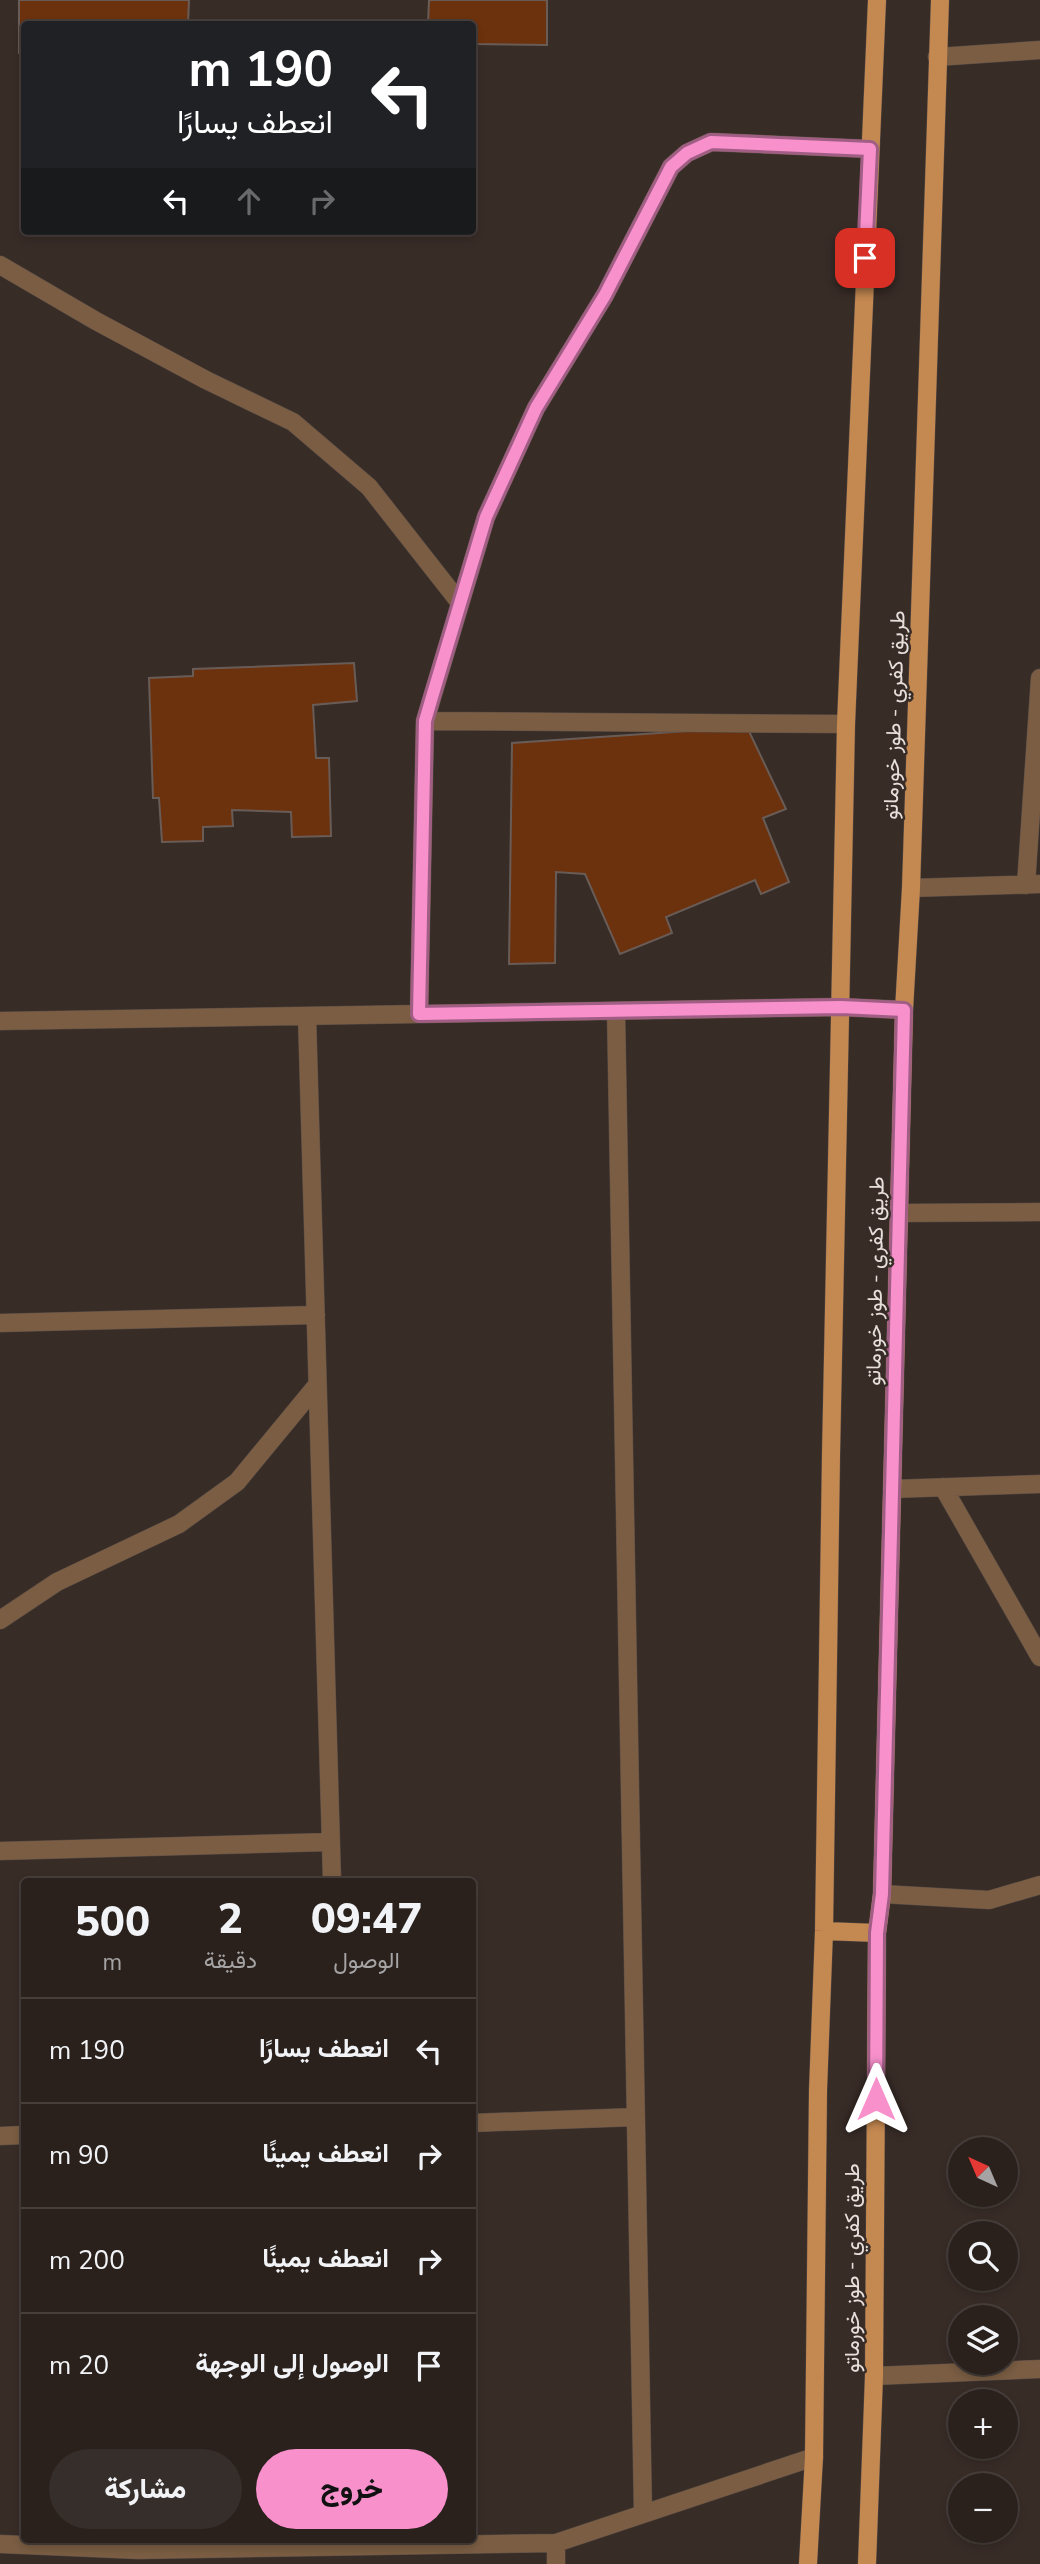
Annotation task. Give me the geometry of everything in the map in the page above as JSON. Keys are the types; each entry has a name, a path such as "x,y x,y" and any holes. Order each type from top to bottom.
{"main road":[{"name":"طريق كفري - طوز خورماتو","path":"808,2564 814,2457 818,2104 824,1931 846,724 877,0"},
{"name":"طريق كفري - طوز خورماتو","path":"867,2564 874,2376 877,1933 882,1894 904,1010 911,888 940,0"},
{"path":"824,1931 877,1933"}],"street":[{"path":"937,57 1040,51"},
{"path":"419,1014 425,721 486,517 536,408 605,295 671,167 687,153 711,142 870,149"},
{"path":"0,265 120,334 293,422 369,488 460,603"},
{"path":"911,888 1033,884 1040,678"},
{"path":"425,721 846,724"},
{"path":"0,1021 841,1007 904,1010"},
{"path":"616,1011 643,2514"},
{"path":"307,1016 332,1878"},
{"path":"899,1213 1040,1212"},
{"path":"0,1323 316,1315"},
{"path":"0,1619 57,1582 179,1524 237,1482 317,1385"},
{"path":"892,1489 1040,1484"},
{"path":"943,1487 1040,1657"},
{"path":"0,1851 331,1842"},
{"path":"882,1894 989,1900 1040,1885"},
{"path":"476,2123 636,2117"},
{"path":"0,2136 21,2135"},
{"path":"874,2376 1040,2369"},
{"path":"0,2544 138,2557 556,2543 814,2457"},
{"path":"556,2543 556,2564"}],"building":[{"path":"19,0 189,0 188,21 21,21 19,53"},
{"path":"429,0 547,0 547,45 476,44 476,21 428,21"},
{"path":"354,663 357,701 313,705 316,758 329,758 331,836 292,837 291,812 232,810 233,826 203,827 203,841 162,842 159,798 153,798 149,678 193,676 193,669"},
{"path":"747,727 786,809 763,818 789,882 761,894 755,880 666,917 672,933 620,954 585,874 556,872 555,963 509,964 512,743"}],"route":[{"path":"865,258 870,149 711,142 687,153 671,167 605,295 536,408 486,517 432,697 425,721 419,1014 841,1007 904,1010 882,1894 877,1933 876,2099"}]}
